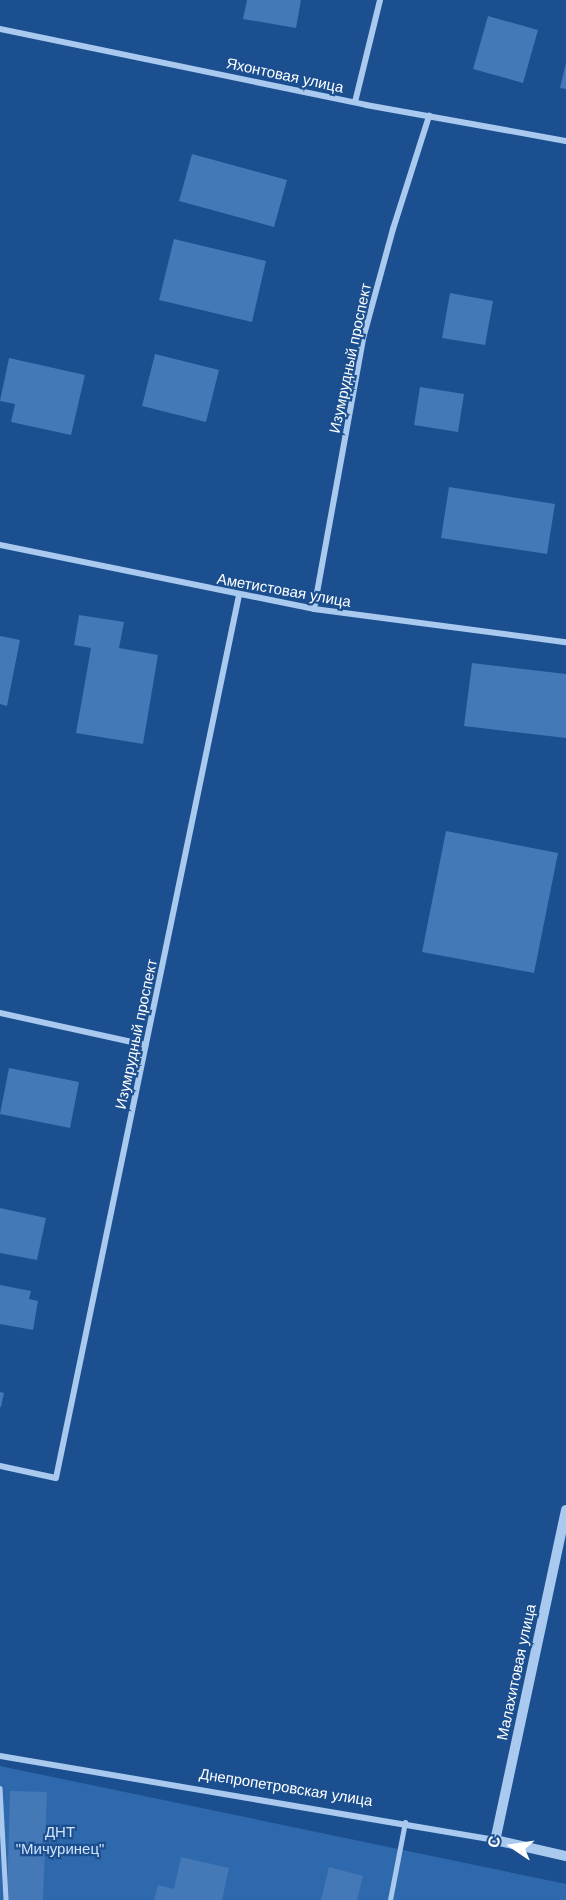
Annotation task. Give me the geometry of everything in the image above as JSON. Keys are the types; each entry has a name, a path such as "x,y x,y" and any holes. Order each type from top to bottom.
{"street":[{"path":"355,102 380,0"},
{"name":"Яхонтовая улица","path":"0,29 355,102 566,141"},
{"name":"Изумрудный проспект","path":"314,609 364,335 393,229 429,116"},
{"name":"Аметистовая улица","path":"0,545 314,609 566,642"},
{"name":"Изумрудный проспект","path":"0,1466 56,1478 239,595"},
{"path":"0,1013 146,1045"},
{"name":"Малахитовая улица","path":"495,1840 566,1510"},
{"name":"Днепропетровская улица","path":"0,1756 405,1822 566,1856"}],"lane":[{"path":"0,1788 6,1900"},
{"path":"390,1900 405,1822"}],"green space":[{"name":"ДНТ \"Мичуринец\"","path":"0,1766 566,1884 566,1900 0,1900"}],"building":[{"path":"247,0 301,0 296,28 243,19"},
{"path":"488,16 538,30 523,83 473,69"},
{"path":"566,63 566,89 560,88"},
{"path":"192,154 287,180 274,227 179,201"},
{"path":"174,239 266,261 252,322 159,300"},
{"path":"450,293 493,301 485,345 442,338"},
{"path":"155,354 219,370 206,422 142,406"},
{"path":"9,358 85,375 71,435 11,422 15,404 0,401"},
{"path":"420,387 464,394 458,432 414,425"},
{"path":"449,487 555,504 547,554 441,538"},
{"path":"79,615 124,622 119,648 158,655 143,744 76,733 91,648 74,645"},
{"path":"0,636 20,640 7,706 0,704"},
{"path":"472,663 566,674 566,738 464,726"},
{"path":"446,831 558,853 534,973 422,952"},
{"path":"9,1068 79,1082 70,1128 0,1114"},
{"path":"0,1208 46,1218 37,1260 0,1253"},
{"path":"0,1285 31,1291 29,1299 38,1301 33,1330 0,1324"},
{"path":"0,1392 4,1393 1,1407 0,1407"},
{"path":"10,1791 47,1792 43,1900 7,1900"},
{"path":"181,1857 229,1868 222,1900 154,1900 158,1885 174,1889"},
{"path":"329,1867 363,1876 357,1900 321,1900"}]}
